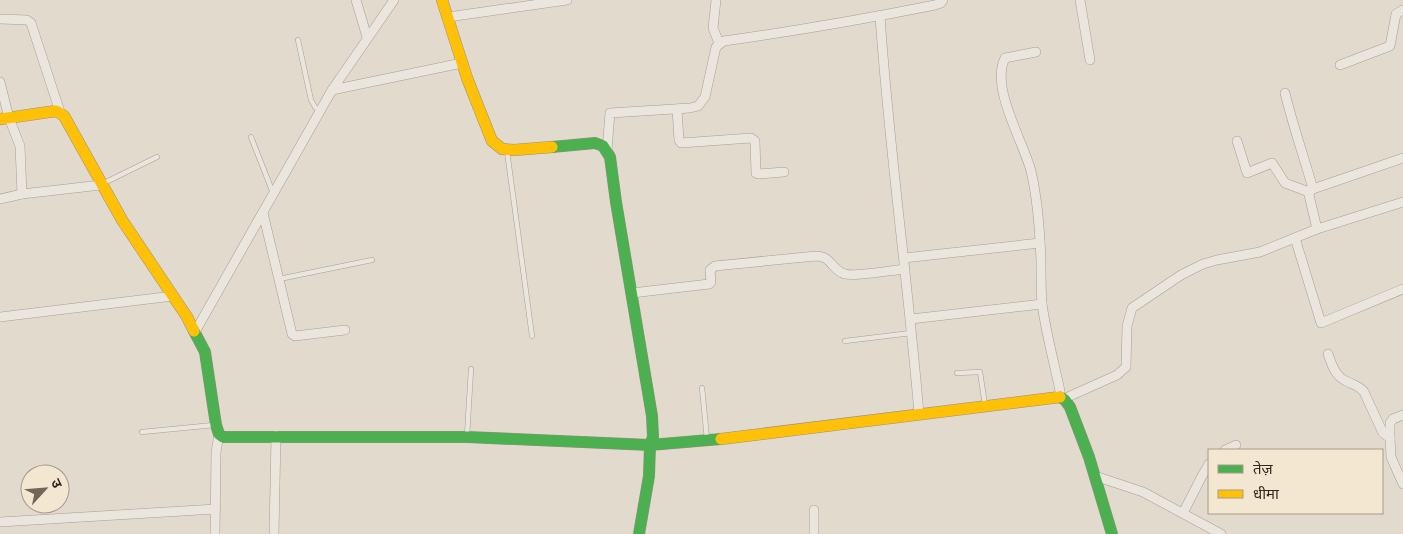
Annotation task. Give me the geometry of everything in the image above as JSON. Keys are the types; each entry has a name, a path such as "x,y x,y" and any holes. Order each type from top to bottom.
{"street":[{"path":"356,0 367,38"},
{"path":"195,332 332,90 394,0"},
{"path":"442,0 462,63 492,141 502,149 507,150 595,142 603,146 610,157 652,416 649,476 639,534"},
{"path":"448,17 567,0"},
{"path":"716,0 714,28 720,43"},
{"path":"607,150 610,113 698,106 705,97 716,47 724,41 818,28 935,5 943,0"},
{"path":"1080,0 1090,60"},
{"path":"1340,65 1390,46 1396,14 1403,10"},
{"path":"880,16 919,414"},
{"path":"0,18 27,20 31,24 60,112 122,220 173,296 205,352 217,430 215,534"},
{"path":"1036,52 1005,58 1000,78 1004,98 1030,171 1037,210 1040,243 1042,304 1060,391 1062,399 1070,407 1095,476 1112,534"},
{"path":"332,90 462,63"},
{"path":"0,82 5,118 20,146 22,194"},
{"path":"1285,93 1294,129 1301,144 1317,229"},
{"path":"677,109 679,140 682,143 752,138 755,141 756,173 784,172"},
{"path":"5,118 60,112"},
{"path":"1237,141 1247,173 1272,163 1285,183 1311,190 1403,158"},
{"path":"0,199 22,194 101,185"},
{"path":"217,430 223,437 467,437 650,445 707,441 985,406 1062,399 1117,375 1124,370 1126,367 1126,326 1132,308 1181,275 1203,264 1260,252 1317,229 1403,202"},
{"path":"263,213 293,335 345,330"},
{"path":"1295,238 1321,323 1403,289"},
{"path":"904,258 1040,243"},
{"path":"632,293 707,285 711,282 710,270 714,266 816,256 827,258 840,272 850,275 905,269"},
{"path":"0,317 173,296"},
{"path":"911,319 1042,304"},
{"path":"1328,354 1337,374 1343,380 1361,388 1364,392 1383,432 1390,438"},
{"path":"1403,415 1393,419 1390,423 1391,457 1403,484"},
{"path":"274,534 276,436"},
{"path":"1227,449 1236,445"},
{"path":"1183,514 1208,466"},
{"path":"1095,476 1143,492 1221,534"},
{"path":"0,522 216,509"},
{"path":"814,510 814,534"}],"lane":[{"path":"298,40 311,100 320,111"},
{"path":"251,137 274,194"},
{"path":"507,150 532,336"},
{"path":"101,185 157,157"},
{"path":"279,279 372,260"},
{"path":"845,341 912,333"},
{"path":"467,437 471,369"},
{"path":"956,374 980,372 985,406"},
{"path":"702,388 707,441"},
{"path":"142,432 217,430"}],"traffic: fast":[{"path":"552,147 595,143 603,146 610,157 652,416 653,437 650,445 649,476 639,534"},
{"path":"194,331 205,352 216,425 219,434 223,437 467,437 650,445 721,439"},
{"path":"1060,397 1070,407 1089,457 1112,534"}],"traffic: slow":[{"path":"442,0 467,78 492,141 502,149 552,147"},
{"path":"0,119 56,111 64,116 122,220 187,317 194,331"},
{"path":"721,439 1060,397"}]}
